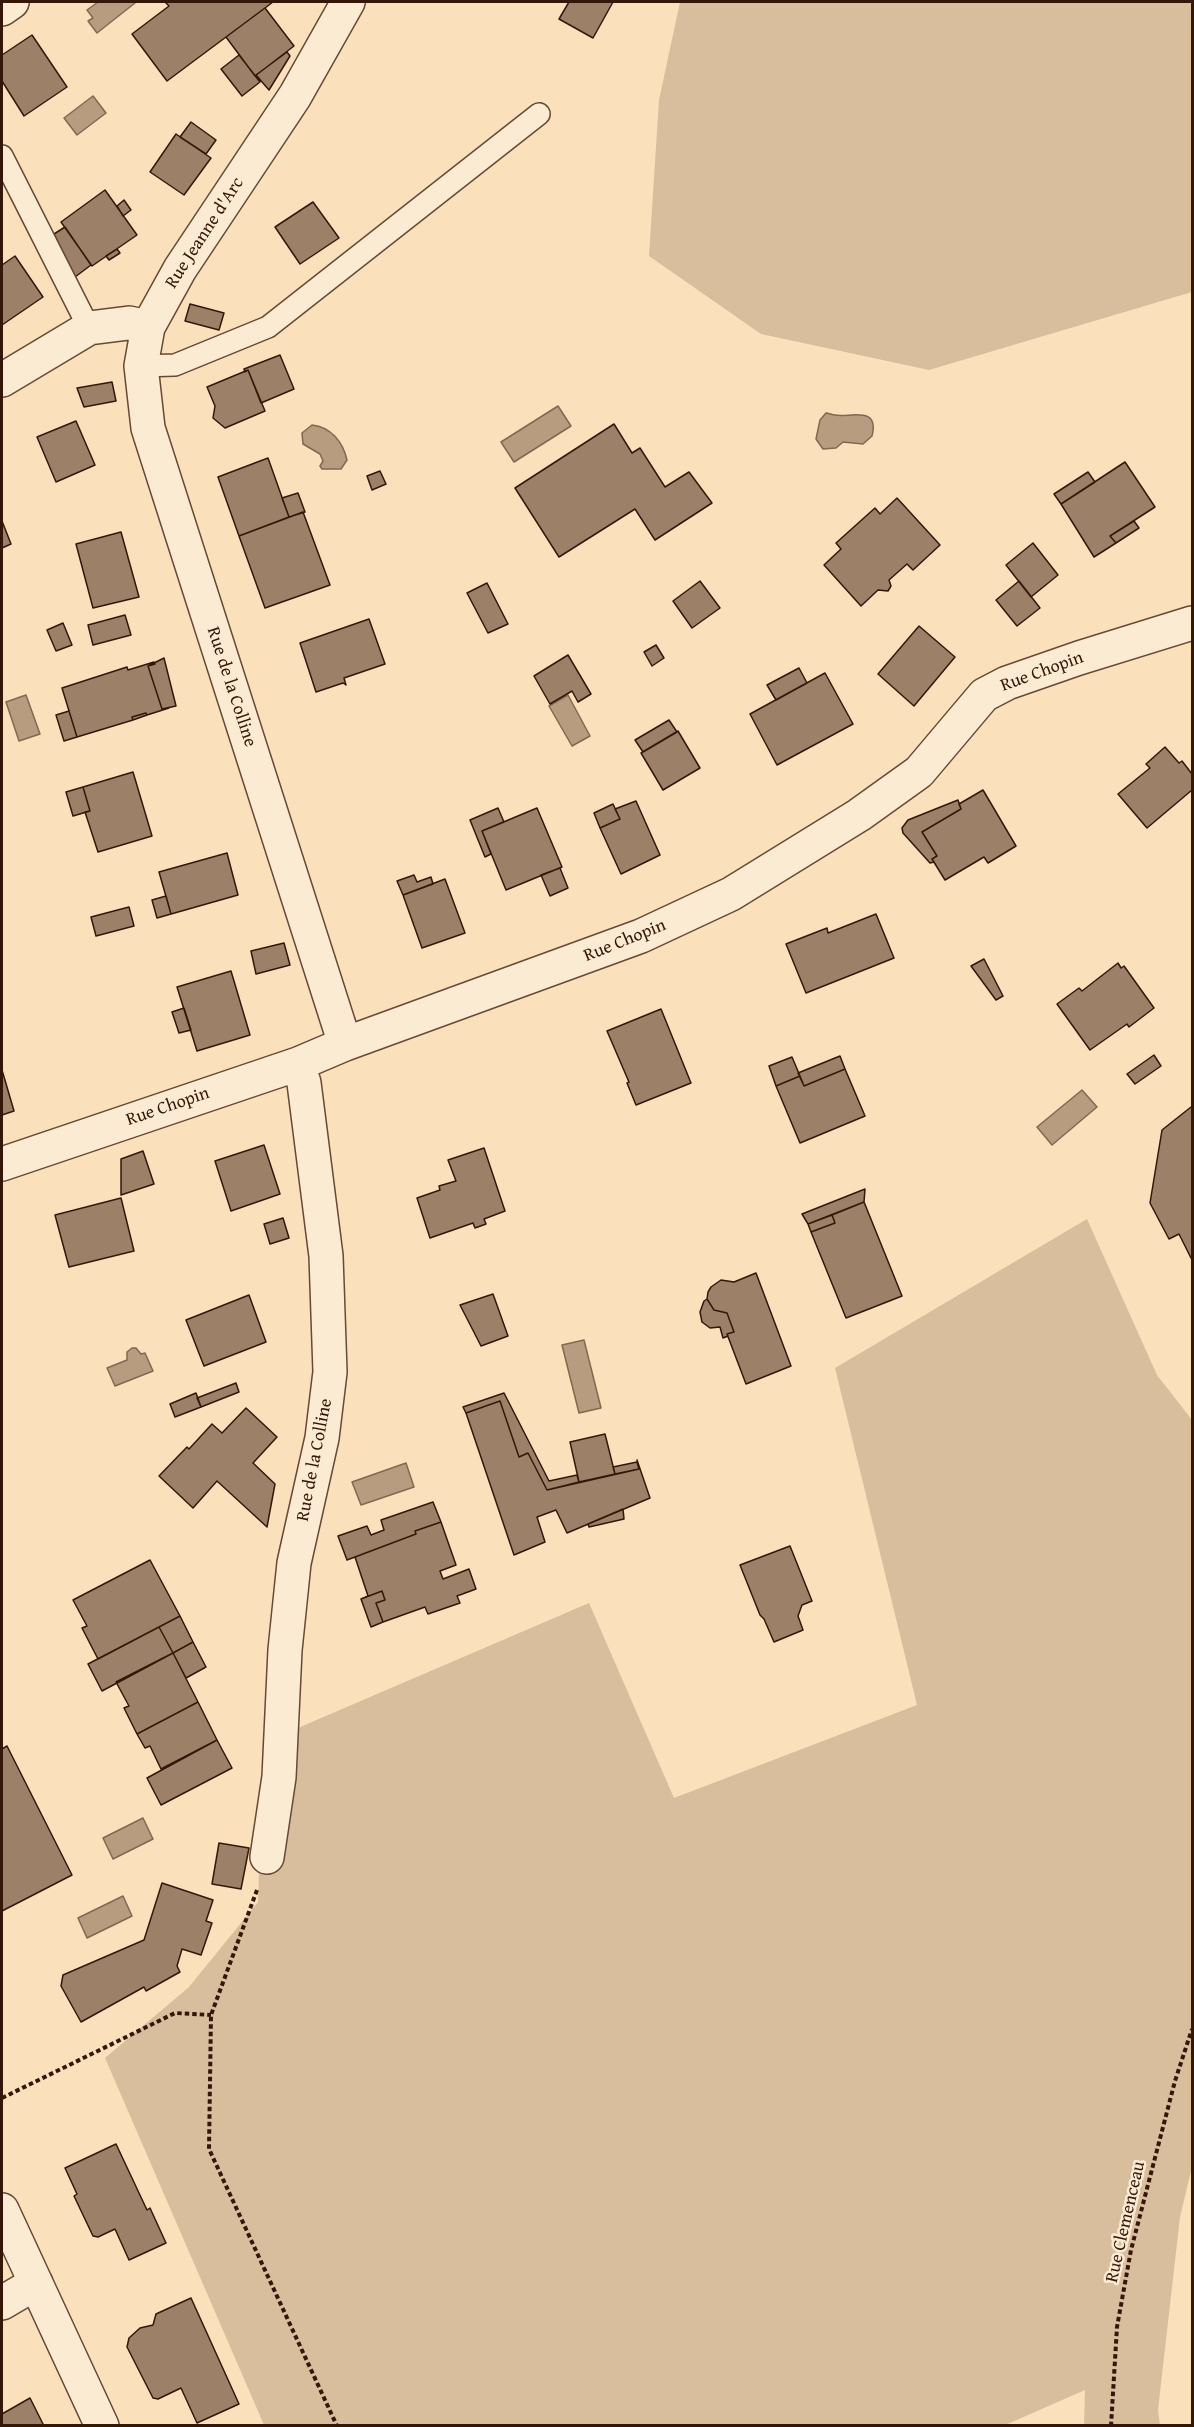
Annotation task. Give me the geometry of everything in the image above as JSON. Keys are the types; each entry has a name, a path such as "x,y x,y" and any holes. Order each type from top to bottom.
{"street":[{"path":"2,9 12,2"},
{"name":"Rue Jeanne d'Arc","path":"148,327 180,269 296,96 348,2"},
{"path":"2,380 89,328 129,323 148,327"},
{"name":"Rue de la Colline","path":"148,327 141,366 148,428 345,1044"},
{"name":"Rue Chopin","path":"2,1164 298,1064 345,1044 641,936 731,894 859,815 919,772 984,695 1007,683 1192,623"},
{"name":"Rue de la Colline","path":"267,1857 279,1777 285,1650 294,1563 322,1438 330,1372 326,1256 304,1083 298,1064"},
{"path":"2,2210 102,2426"},
{"path":"2,2302 36,2283"}],"lane":[{"path":"141,366 175,365 268,327 539,114"},
{"path":"2,156 89,328"}],"path":[{"path":"267,1857 247,1921 211,2015 209,2149 337,2426"},
{"path":"2,2098 175,2013 211,2015"},
{"name":"Rue Clemenceau","path":"1111,2426 1117,2327 1131,2250 1175,2081 1192,2029"}],"shaded area":[{"path":"98,2 135,3 97,33 88,21 93,18 87,10"},
{"path":"680,2 1192,2 1192,292 929,370 761,334 649,256 659,100"},
{"path":"93,96 106,113 77,135 64,118"},
{"path":"558,406 571,426 514,462 501,442"},
{"path":"826,413 868,417 872,420 872,436 863,444 843,442 836,448 823,449 816,439 820,420"},
{"path":"312,425 330,432 343,447 347,460 341,469 322,469 320,466 323,461 320,454 303,444 302,433"},
{"path":"26,695 40,734 19,741 6,702"},
{"path":"568,695 590,736 572,746 549,706"},
{"path":"1082,1090 1097,1107 1052,1145 1037,1127"},
{"path":"1087,1219 1157,1375 1192,1420 1192,2167 1180,2217 1158,2410 1160,2425 1084,2425 1085,2390 1003,2426 264,2425 105,2058 189,1987 258,1902 263,1743 589,1603 674,1798 917,1705 835,1368"},
{"path":"584,1340 601,1408 579,1413 562,1345"},
{"path":"136,1348 141,1354 145,1353 153,1371 115,1386 107,1368 127,1360 127,1352"},
{"path":"406,1463 414,1487 361,1505 352,1482"},
{"path":"143,1818 153,1839 113,1859 103,1838"},
{"path":"123,1896 132,1916 87,1938 78,1918"}],"building":[{"path":"165,2 273,2 167,81 132,34 169,6"},
{"path":"569,2 613,2 593,38 559,19"},
{"path":"265,8 294,46 255,76 226,37"},
{"path":"32,35 67,87 24,116 2,81 2,55"},
{"path":"287,52 290,56 269,90 256,75"},
{"path":"239,55 260,82 242,96 221,69"},
{"path":"191,122 216,140 206,154 180,137"},
{"path":"176,134 211,158 184,195 150,172"},
{"path":"105,190 137,235 92,266 61,222"},
{"path":"124,200 131,210 123,216 117,206"},
{"path":"313,202 339,238 300,264 275,227"},
{"path":"65,227 91,265 75,277 54,234"},
{"path":"117,249 120,253 109,260 106,256"},
{"path":"15,256 43,297 2,325 2,265"},
{"path":"190,304 224,313 219,330 185,321"},
{"path":"280,355 294,389 261,403 248,370 245,372 244,369"},
{"path":"248,370 265,411 225,428 213,418 215,406 207,387"},
{"path":"112,382 116,401 84,407 77,388"},
{"path":"76,421 95,465 56,482 37,437"},
{"path":"614,424 632,453 640,448 665,487 689,472 712,503 655,540 635,509 559,557 515,488"},
{"path":"268,458 289,517 239,536 218,477"},
{"path":"1125,462 1155,507 1110,536 1116,543 1094,557 1061,504"},
{"path":"380,471 386,484 372,490 367,476"},
{"path":"1088,472 1095,482 1061,504 1054,494"},
{"path":"298,493 305,512 289,517 282,498"},
{"path":"897,498 940,545 913,570 907,564 889,580 891,586 888,591 878,590 861,606 824,565 841,549 836,543 875,508 880,514"},
{"path":"303,512 330,585 265,608 239,536"},
{"path":"2,521 11,544 2,548"},
{"path":"1134,521 1139,528 1116,543 1110,536"},
{"path":"121,532 139,597 93,608 76,544"},
{"path":"1033,543 1058,575 1031,597 1006,565"},
{"path":"700,581 720,608 692,628 673,601"},
{"path":"1019,581 1040,608 1017,626 996,600"},
{"path":"487,583 508,624 488,633 467,593"},
{"path":"125,615 131,635 93,645 88,625"},
{"path":"369,619 385,664 344,678 346,685 343,683 316,692 300,643"},
{"path":"63,623 72,645 56,651 47,630"},
{"path":"919,626 955,657 914,706 878,674"},
{"path":"656,645 664,658 652,666 644,652"},
{"path":"568,655 591,694 578,702 572,691 550,704 534,676"},
{"path":"164,658 176,706 162,709 148,666"},
{"path":"154,662 155,664 148,666 162,709 169,708 132,717 133,720 77,737 62,688 127,667 128,670"},
{"path":"799,668 807,683 776,700 767,685"},
{"path":"825,673 853,724 777,765 750,714"},
{"path":"69,711 77,737 64,741 56,715"},
{"path":"146,713 147,715 133,720 132,717"},
{"path":"669,720 677,732 643,752 635,740"},
{"path":"678,731 700,768 663,790 641,753"},
{"path":"1165,747 1179,763 1182,761 1192,774 1192,790 1147,828 1118,794 1150,768 1146,764"},
{"path":"133,772 152,836 98,852 85,812 90,811 83,787"},
{"path":"83,787 90,811 73,816 66,792"},
{"path":"983,790 1016,846 988,863 984,857 945,880 932,859 937,856 922,832 961,809 959,804"},
{"path":"958,800 961,809 922,832 937,856 932,859 934,862 930,863 903,833 902,828 908,820"},
{"path":"636,801 660,855 621,874 600,828 620,819 615,809"},
{"path":"613,804 620,819 600,828 594,813"},
{"path":"498,808 504,822 482,831 491,854 485,857 470,820"},
{"path":"537,808 562,867 506,890 482,831"},
{"path":"227,853 238,895 171,914 159,872"},
{"path":"560,868 568,888 550,896 541,875"},
{"path":"414,875 417,882 431,877 433,884 403,895 397,881"},
{"path":"445,879 465,933 422,948 403,895"},
{"path":"166,896 171,914 157,918 152,900"},
{"path":"129,907 134,926 96,936 91,917"},
{"path":"876,914 894,958 806,993 786,944 827,928 828,933"},
{"path":"284,943 290,965 256,974 251,951"},
{"path":"984,959 1003,996 996,1000 971,966"},
{"path":"1118,963 1121,968 1124,966 1154,1008 1129,1027 1127,1024 1090,1050 1057,1004 1079,988 1082,991"},
{"path":"231,971 250,1035 197,1051 177,987"},
{"path":"184,1008 191,1030 179,1033 172,1012"},
{"path":"661,1009 691,1083 636,1105 627,1083 629,1082 607,1031"},
{"path":"1154,1055 1161,1066 1135,1084 1127,1074"},
{"path":"840,1056 845,1069 804,1086 798,1073"},
{"path":"792,1057 800,1076 776,1086 769,1066"},
{"path":"845,1069 865,1116 800,1143 776,1086 800,1076 804,1086"},
{"path":"2,1070 14,1111 2,1115"},
{"path":"1191,1107 1192,1260 1179,1234 1169,1239 1150,1203 1162,1130"},
{"path":"264,1145 280,1194 231,1211 215,1161"},
{"path":"484,1148 505,1211 484,1219 486,1224 475,1228 473,1223 430,1238 417,1198 440,1190 439,1186 456,1181 448,1160"},
{"path":"143,1151 154,1184 121,1195 121,1159"},
{"path":"865,1189 864,1202 808,1224 802,1214"},
{"path":"121,1198 134,1251 69,1267 55,1215"},
{"path":"864,1202 902,1296 846,1318 811,1232 835,1223 832,1215"},
{"path":"832,1215 835,1223 811,1232 808,1224"},
{"path":"283,1218 289,1238 270,1244 264,1224"},
{"path":"756,1273 791,1366 746,1384 727,1334 734,1332 727,1313 714,1310 707,1299 711,1287 721,1280 734,1282"},
{"path":"493,1294 508,1336 481,1346 460,1305"},
{"path":"249,1295 266,1342 204,1366 186,1320"},
{"path":"707,1299 714,1310 727,1313 734,1332 723,1338 720,1327 710,1328 702,1322 700,1312"},
{"path":"236,1383 239,1392 201,1407 197,1398"},
{"path":"196,1393 201,1407 175,1417 170,1404"},
{"path":"504,1393 549,1481 577,1475 579,1482 547,1490 528,1453 519,1457 500,1401 466,1413 463,1407"},
{"path":"500,1401 519,1457 528,1453 547,1490 639,1469 637,1460 650,1498 567,1533 556,1510 537,1517 545,1542 514,1555 466,1413"},
{"path":"246,1408 277,1437 253,1463 275,1484 267,1527 217,1481 193,1508 159,1476 212,1424 222,1433"},
{"path":"605,1434 615,1474 579,1482 570,1442"},
{"path":"637,1462 639,1469 615,1474 613,1467"},
{"path":"433,1502 441,1522 347,1560 338,1536 367,1526 371,1535 384,1530 381,1520"},
{"path":"623,1509 624,1519 589,1527 588,1524"},
{"path":"441,1522 456,1565 440,1571 443,1579 469,1569 476,1589 457,1596 460,1603 428,1614 425,1607 383,1622 376,1603 385,1600 382,1591 361,1599 368,1596 355,1557 347,1560"},
{"path":"790,1546 812,1601 802,1605 798,1616 803,1630 774,1642 760,1615 740,1565"},
{"path":"150,1560 180,1616 98,1659 82,1628 87,1626 73,1600"},
{"path":"382,1591 385,1600 376,1603 383,1622 371,1627 361,1599"},
{"path":"180,1616 193,1642 173,1653 159,1627"},
{"path":"159,1627 173,1653 102,1691 88,1664"},
{"path":"193,1642 206,1667 186,1678 173,1653"},
{"path":"173,1653 198,1702 137,1734 124,1708 129,1706 116,1682"},
{"path":"198,1702 217,1740 161,1769 150,1746 145,1748 137,1734"},
{"path":"217,1740 232,1768 161,1805 147,1778"},
{"path":"7,1746 72,1875 2,1911 2,1749"},
{"path":"219,1843 249,1848 241,1889 212,1884"},
{"path":"162,1883 213,1900 206,1921 212,1923 201,1955 182,1949 177,1966 180,1972 146,1991 144,1987 81,2022 61,1986 63,1975 144,1940"},
{"path":"116,2144 147,2210 150,2208 166,2243 129,2260 115,2229 98,2237 93,2236 74,2196 77,2194 65,2168"},
{"path":"191,2298 239,2404 197,2423 181,2388 158,2399 153,2398 127,2347 129,2338 140,2328 153,2325 156,2314"},
{"path":"30,2398 44,2426 2,2426 2,2414"}]}
